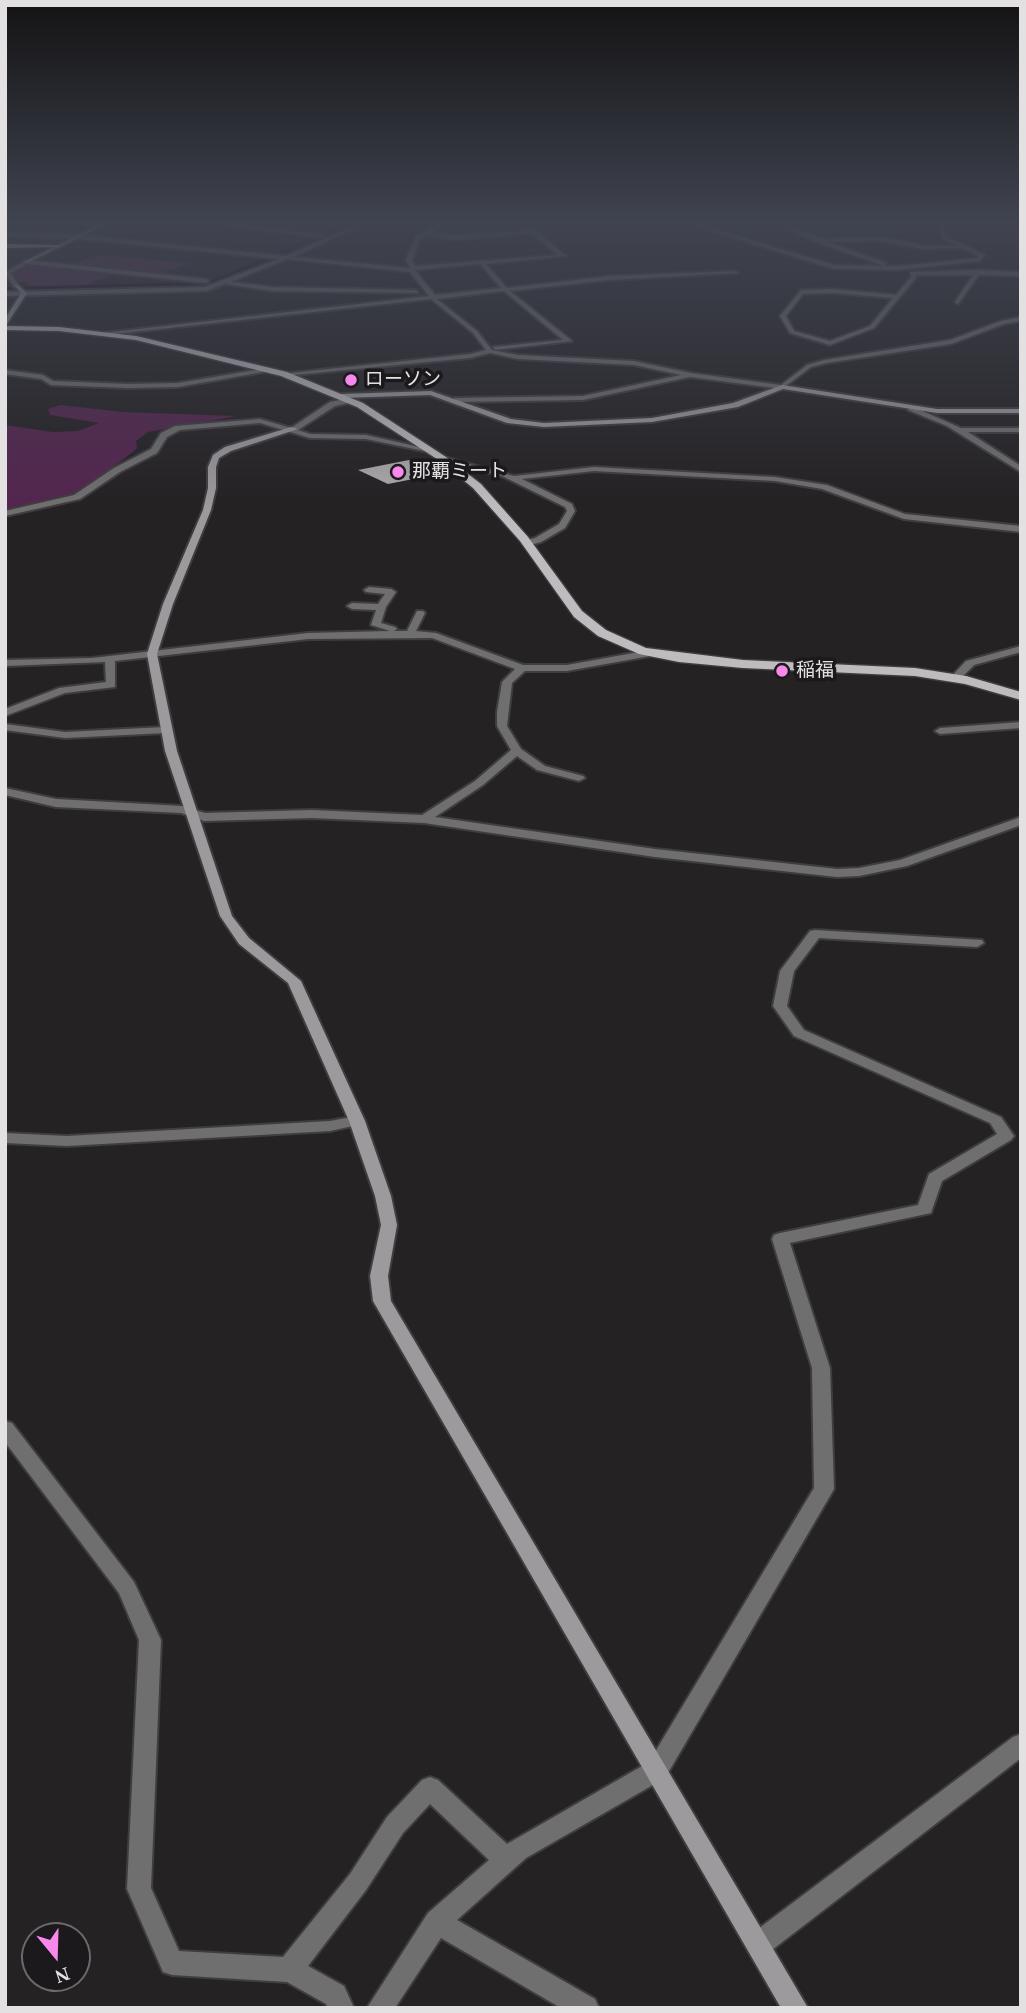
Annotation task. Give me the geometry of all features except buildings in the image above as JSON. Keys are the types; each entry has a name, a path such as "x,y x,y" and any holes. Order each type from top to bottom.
{"main road":[{"path":"6,328 106,334 284,374 346,398 443,459 477,486 527,543 578,614 602,633 650,653 699,661 878,669 956,678 1021,696"}],"street":[{"path":"106,334 232,319"},
{"path":"459,319 490,350 518,357 634,363 691,375 911,408 962,413 1021,411"},
{"path":"284,374 470,356 490,350 569,341 542,319"},
{"path":"785,319 792,332 830,343 872,327 879,319"},
{"path":"789,2006 759,1944 382,1301 379,1276 388,1225 383,1196 357,1121 294,981 244,942 226,916 165,730 152,654 167,604 206,510 216,457 228,449 294,429 346,398 412,392 457,400 519,422 607,424 716,409 748,401 782,387 809,366 951,342 1003,322 1021,319"},
{"path":"5,372 43,377 51,383 128,386 178,385 267,370"},
{"path":"457,400 583,398 691,375"},
{"path":"911,408 960,430 1021,470"},
{"path":"5,514 77,497 117,470 154,451 164,435 178,428 247,421 294,429 310,436 366,437 429,450"},
{"path":"960,430 1021,430"},
{"path":"443,459 467,463 514,478 564,502 571,511 562,526 538,540 527,543"},
{"path":"514,478 594,468 784,480 824,487 904,516 1021,529"},
{"path":"369,590 391,592 381,607 376,625 410,633"},
{"path":"352,606 381,607"},
{"path":"410,633 420,613"},
{"path":"5,663 110,659 265,639 410,633 433,635 522,668 567,668 650,653"},
{"path":"956,678 970,663 1021,649"},
{"path":"5,713 63,690 111,685 110,659"},
{"path":"522,668 508,682 502,726 517,751 541,768 579,778"},
{"path":"940,731 1021,725"},
{"path":"5,727 65,735 165,730"},
{"path":"424,819 479,783 517,751"},
{"path":"5,791 56,803 216,817 312,814 424,819 655,853 837,873 859,872 903,863 1021,821"},
{"path":"380,2008 437,1922 517,1850 657,1770 824,1489 821,1368 780,1240 925,1209 935,1178 1006,1136 996,1120 799,1033 780,1006 788,971 815,934 977,943"},
{"path":"5,1138 67,1141 330,1126 357,1121"},
{"path":"5,1427 127,1588 150,1640 139,1889 172,1963 289,1970 335,1994 341,2008"},
{"path":"759,1944 1021,1744"},
{"path":"289,1970 358,1882 394,1825 430,1788 507,1860"},
{"path":"437,1922 586,2008"}],"shaded area":[{"path":"60,405 123,412 237,416 148,432 136,441 137,448 134,451 76,495 5,511 5,425 53,432 78,431 99,423 50,415 48,409"}],"place":[{"name":"ローソン","path":"351,380"},
{"name":"那覇ミート","path":"398,472"},
{"name":"稲福","path":"782,671"}]}
